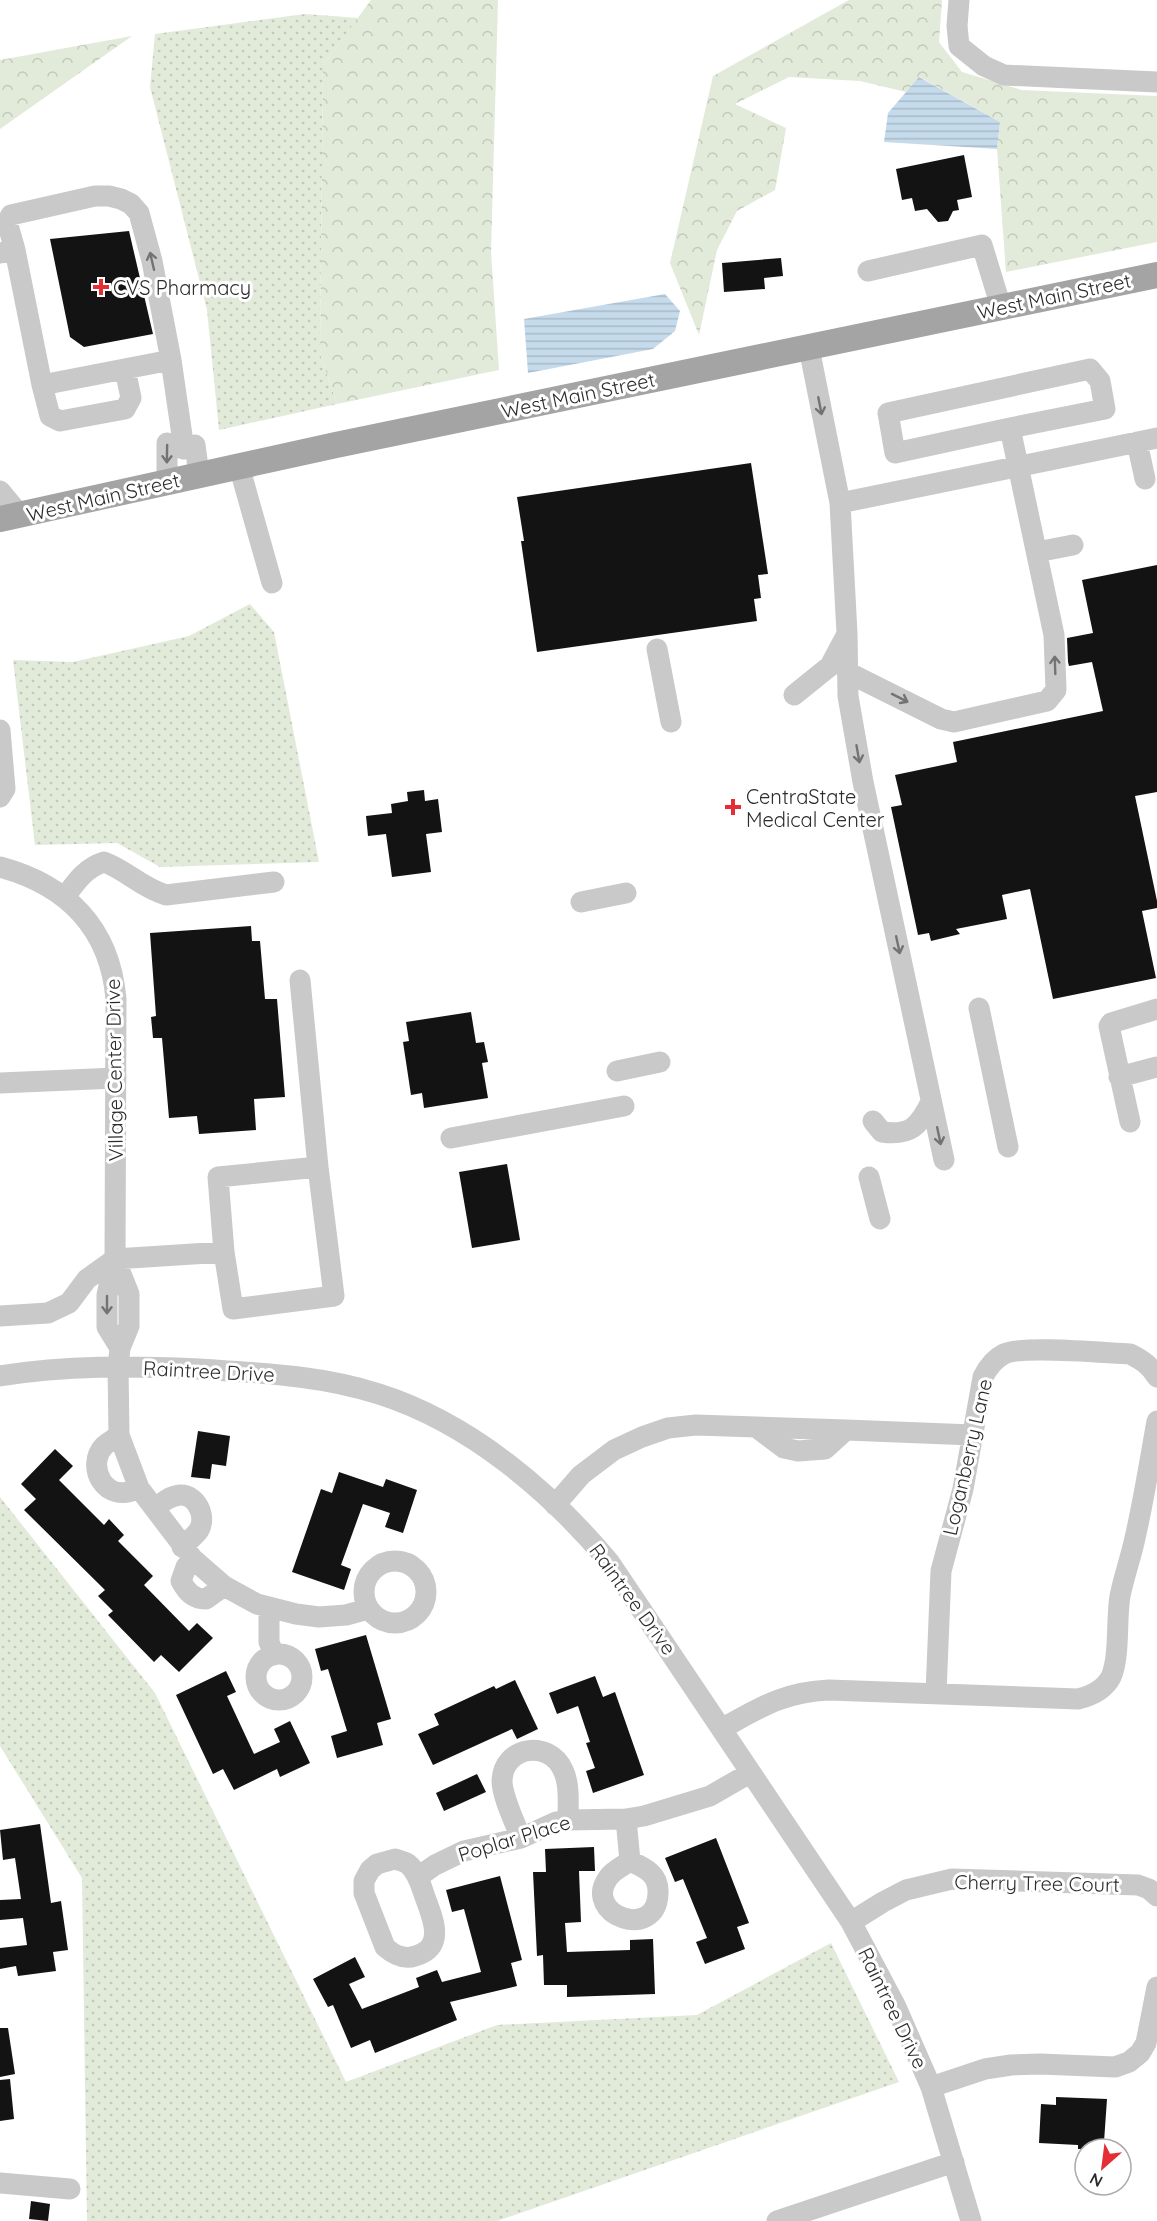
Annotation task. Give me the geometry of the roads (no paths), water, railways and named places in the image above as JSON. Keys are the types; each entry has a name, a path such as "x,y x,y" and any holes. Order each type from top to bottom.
{"main road":[{"name":"West Main Street","path":"10,517 239,466 1157,275"}],"street":[{"path":"959,0 957,26 959,45 984,66 1004,75 1157,82"},
{"path":"125,369 131,398 125,409 60,421 51,416 8,252 7,222 10,215 109,195 131,204 139,213 152,261 171,360 183,449"},
{"path":"868,271 982,245 1001,307"},
{"path":"809,348 840,503 848,696 863,782 944,1160"},
{"path":"42,384 171,360"},
{"path":"1090,369 1100,381 1105,409 1011,428 895,453 888,413 1090,369"},
{"path":"848,672 941,719 954,722 1047,701 1056,690 1054,635 1011,428"},
{"path":"840,503 1147,440 1145,479"},
{"path":"167,482 167,443 183,449 195,445 199,475"},
{"path":"239,466 272,583"},
{"path":"0,491 10,517"},
{"path":"1037,552 1073,545"},
{"path":"794,696 830,666 847,633"},
{"path":"657,650 671,722"},
{"path":"0,730 5,789 0,797"},
{"path":"65,897 91,866 104,862 117,867 149,890 166,894 274,882"},
{"name":"Village Center Drive","path":"0,867 41,882 65,897 89,922 99,938 111,967 116,999 115,1259 129,1294 129,1326 119,1358 119,1435 139,1488 187,1553"},
{"path":"581,902 626,893"},
{"path":"300,980 318,1167 334,1296 233,1309 224,1252 218,1177 318,1167"},
{"path":"979,1008 1008,1147"},
{"path":"1130,1122 1109,1026 1111,1023 1157,1010"},
{"path":"617,1071 660,1062"},
{"path":"1119,1077 1157,1067"},
{"path":"0,1083 117,1078"},
{"path":"873,1121 882,1132 894,1134 910,1131 932,1102"},
{"path":"451,1138 624,1106"},
{"path":"869,1177 880,1219"},
{"path":"0,1316 48,1313 69,1303 87,1279 115,1259 224,1252"},
{"name":"Loganberry Lane","path":"936,1693 941,1571 963,1489 983,1377 995,1360 1005,1353 1033,1351 1130,1354 1142,1359 1157,1377"},
{"name":"Raintree Drive","path":"0,1376 67,1368 119,1358 154,1367 264,1373 323,1381 379,1394 444,1422 480,1444 555,1505 591,1539 610,1563 723,1728 750,1773 851,1922 896,2007 931,2087 970,2221"},
{"path":"723,1728 774,1701 807,1691 936,1693 1078,1699 1100,1690 1110,1679 1115,1665 1120,1594 1135,1540 1157,1420"},
{"path":"555,1505 589,1468 614,1450 668,1428 696,1425 756,1427 784,1448 798,1451 825,1449 846,1430 973,1435"},
{"path":"119,1435 104,1446 98,1456 97,1466 100,1479 118,1494 139,1488"},
{"path":"155,1509 167,1499 179,1495 186,1496 197,1504 201,1511 202,1523 187,1553 186,1567 181,1581 186,1591 194,1597 206,1599 224,1586 269,1608 319,1617 346,1615 368,1609"},
{"path":"269,1608 269,1642 274,1655"},
{"path":"521,1838 502,1784 503,1772 507,1763 516,1754 527,1750 546,1752 554,1757 565,1776 568,1820"},
{"name":"Poplar Place","path":"418,1877 435,1865 464,1851 521,1838 556,1822 644,1816 710,1796 750,1773"},
{"path":"626,1819 630,1861"},
{"path":"395,1859 410,1865 418,1877 436,1926 434,1938 430,1946 421,1954 409,1958 400,1957 392,1953 381,1940 364,1893 364,1881 370,1870 386,1860 395,1859"},
{"name":"Cherry Tree Court","path":"851,1922 906,1890 952,1880 1138,1885 1149,1889 1157,1896"},
{"path":"931,2087 985,2069 1011,2065 1115,2067 1129,2062 1140,2053 1146,2043 1157,1987"},
{"path":"777,2221 954,2162"},
{"path":"0,2183 69,2189"}],"water":[{"path":"919,77 1000,122 997,149 884,142 888,113"},
{"path":"665,294 680,311 675,331 653,349 528,373 524,319"}],"place":[{"name":"CVS Pharmacy","path":"101,287"},
{"name":"CentraState Medical Center","path":"733,807"}]}
